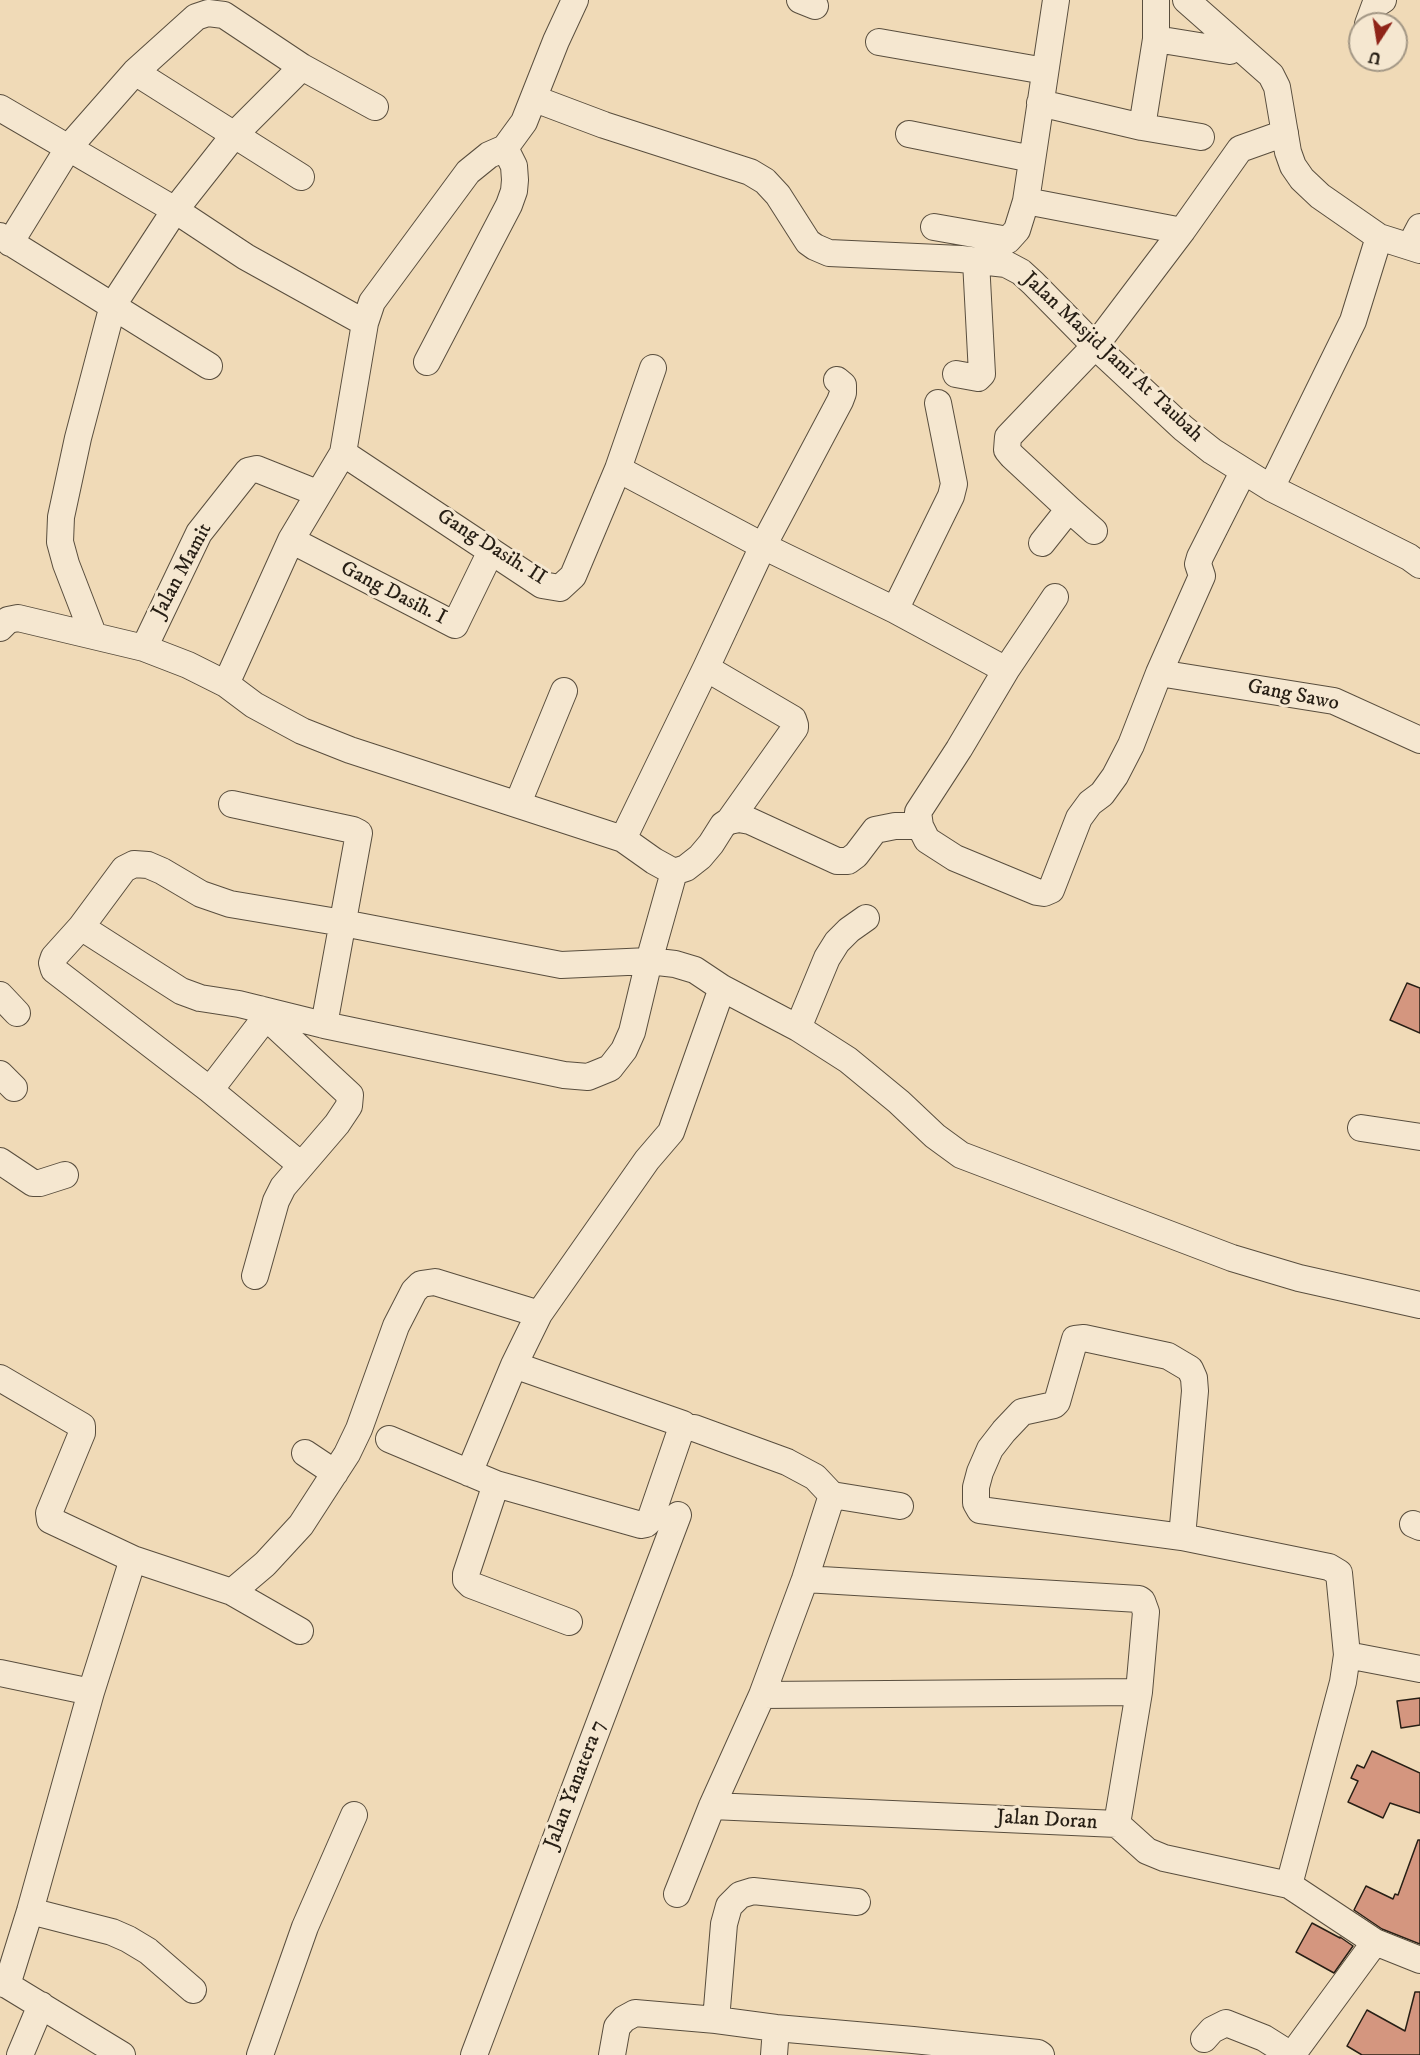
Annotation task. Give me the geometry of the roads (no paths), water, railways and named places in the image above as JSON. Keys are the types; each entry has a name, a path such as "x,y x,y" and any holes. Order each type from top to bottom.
{"street":[{"path":"226,684 291,540 342,453 364,323 372,302 454,189 489,155 505,148 524,122 535,99 555,41 574,0"},
{"path":"934,227 1008,240 1017,230 1026,201 1056,0"},
{"path":"1142,127 1156,39 1156,0"},
{"path":"1186,0 1271,75 1277,87 1290,159 1302,179 1320,196 1379,237 1417,241"},
{"path":"1372,12 1375,4 1383,0"},
{"path":"209,366 5,240 69,147 135,72 196,18 208,13 224,15 302,67 375,107"},
{"path":"1156,39 1230,51"},
{"path":"879,42 1045,71"},
{"path":"93,634 66,564 60,542 61,517 78,438 113,305 175,210 235,134 302,67"},
{"path":"135,72 302,177"},
{"name":"Jalan Masjid Jami At Taubah","path":"535,99 604,125 750,172 765,181 778,195 808,242 830,253 1006,264 1021,272 1095,346 1183,428 1243,472 1408,557 1420,566"},
{"path":"1040,103 1142,127 1201,137"},
{"path":"0,108 175,210 246,256 364,323"},
{"path":"1094,531 1012,456 1007,450 1008,437 1095,346 1182,231 1240,149 1285,133"},
{"path":"909,134 1032,159"},
{"path":"426,362 509,205 515,180 514,166 505,148"},
{"path":"1026,201 1182,231"},
{"path":"1271,488 1353,321 1379,237"},
{"path":"956,374 978,378 982,374 976,261"},
{"name":"Gang Dasih. II","path":"342,453 542,585 560,588 573,576 618,469 653,368"},
{"path":"623,839 763,546 840,401 843,385 837,380"},
{"path":"895,610 951,496 954,484 938,403"},
{"name":"Jalan Mamit","path":"144,648 199,533 248,471 257,469 317,493"},
{"path":"618,469 763,546 895,610 1006,670"},
{"path":"1055,597 1006,670 918,812 920,826 927,840 955,858 1044,893 1051,890 1079,818 1090,803 1102,794 1115,776 1131,745 1159,673 1202,576 1198,564 1200,557 1243,472"},
{"path":"1042,543 1069,509"},
{"name":"Gang Dasih. I","path":"291,540 455,625 491,551"},
{"path":"0,628 8,620 18,618 93,634 144,648 188,665 226,684 254,705 302,731 350,750 623,839 674,872 686,868 711,844 795,728 793,719 706,668"},
{"name":"Gang Sawo","path":"1159,673 1335,701 1420,740"},
{"path":"518,803 564,691"},
{"path":"232,804 353,830 358,833 324,1026"},
{"path":"729,820 750,821 837,861 848,861 856,855 875,830 895,826 920,826"},
{"path":"301,1165 210,1090 54,970 52,963 54,957 81,927 124,869 134,864 148,865 201,894 223,902 561,964 649,961 675,964 695,970 722,988 798,1028 848,1060 899,1102 935,1136 961,1155 1243,1262 1299,1278 1420,1305"},
{"path":"81,927 181,991 200,998 564,1075 588,1077 610,1068 624,1050 632,1032 674,872"},
{"path":"798,1028 827,958 837,942 866,918"},
{"path":"470,1473 513,1365 539,1314 647,1160 671,1132 722,988"},
{"path":"210,1090 263,1013"},
{"path":"255,1276 276,1201 283,1187 337,1124 349,1106 350,1095 263,1013"},
{"path":"1361,1128 1420,1137"},
{"path":"0,1161 33,1183 65,1175"},
{"path":"232,1592 265,1564 301,1525 347,1454 359,1429 396,1326 414,1291 421,1284 435,1282 539,1314"},
{"path":"1182,1537 1195,1391 1194,1378 1190,1369 1168,1356 1084,1338 1075,1339 1057,1402 1054,1405 1022,1413 990,1449 976,1487 978,1508 983,1511 1182,1537 1329,1567 1338,1571 1341,1580 1347,1655 1343,1682 1289,1885"},
{"path":"389,1439 496,1484 641,1525 646,1524 650,1520 683,1424 513,1365"},
{"path":"0,1378 82,1426 82,1433 49,1513 50,1520 134,1559 232,1592 300,1631"},
{"path":"694,1428 788,1462 815,1477 832,1495 900,1506"},
{"path":"305,1453 335,1473"},
{"path":"496,1484 466,1580 471,1585 570,1622"},
{"path":"677,1894 712,1806 762,1695 805,1579 832,1495"},
{"name":"Jalan Yanatera 7","path":"474,2055 678,1515"},
{"path":"110,2052 41,2005 3,1984 30,1911 91,1692 134,1559"},
{"path":"805,1579 1139,1599 1145,1605 1146,1612 1138,1692 1117,1824"},
{"path":"1347,1655 1420,1669"},
{"path":"0,1673 91,1692"},
{"path":"762,1695 1138,1692"},
{"name":"Jalan Doran","path":"712,1806 1117,1824 1148,1851 1164,1858 1289,1885 1375,1942 1420,1960"},
{"path":"260,2055 305,1928 354,1815"},
{"path":"716,2020 724,1924 729,1906 740,1895 753,1890 857,1902"},
{"path":"30,1911 112,1932 128,1939 148,1951 193,1990"},
{"path":"1204,2039 1212,2030 1226,2024 1264,2038 1292,2055 1375,1942"},
{"path":"20,2055 41,2005"},
{"path":"612,2055 617,2027 624,2019 635,2013 716,2020 912,2047 1041,2055"},
{"path":"774,2055 776,2028"}]}
